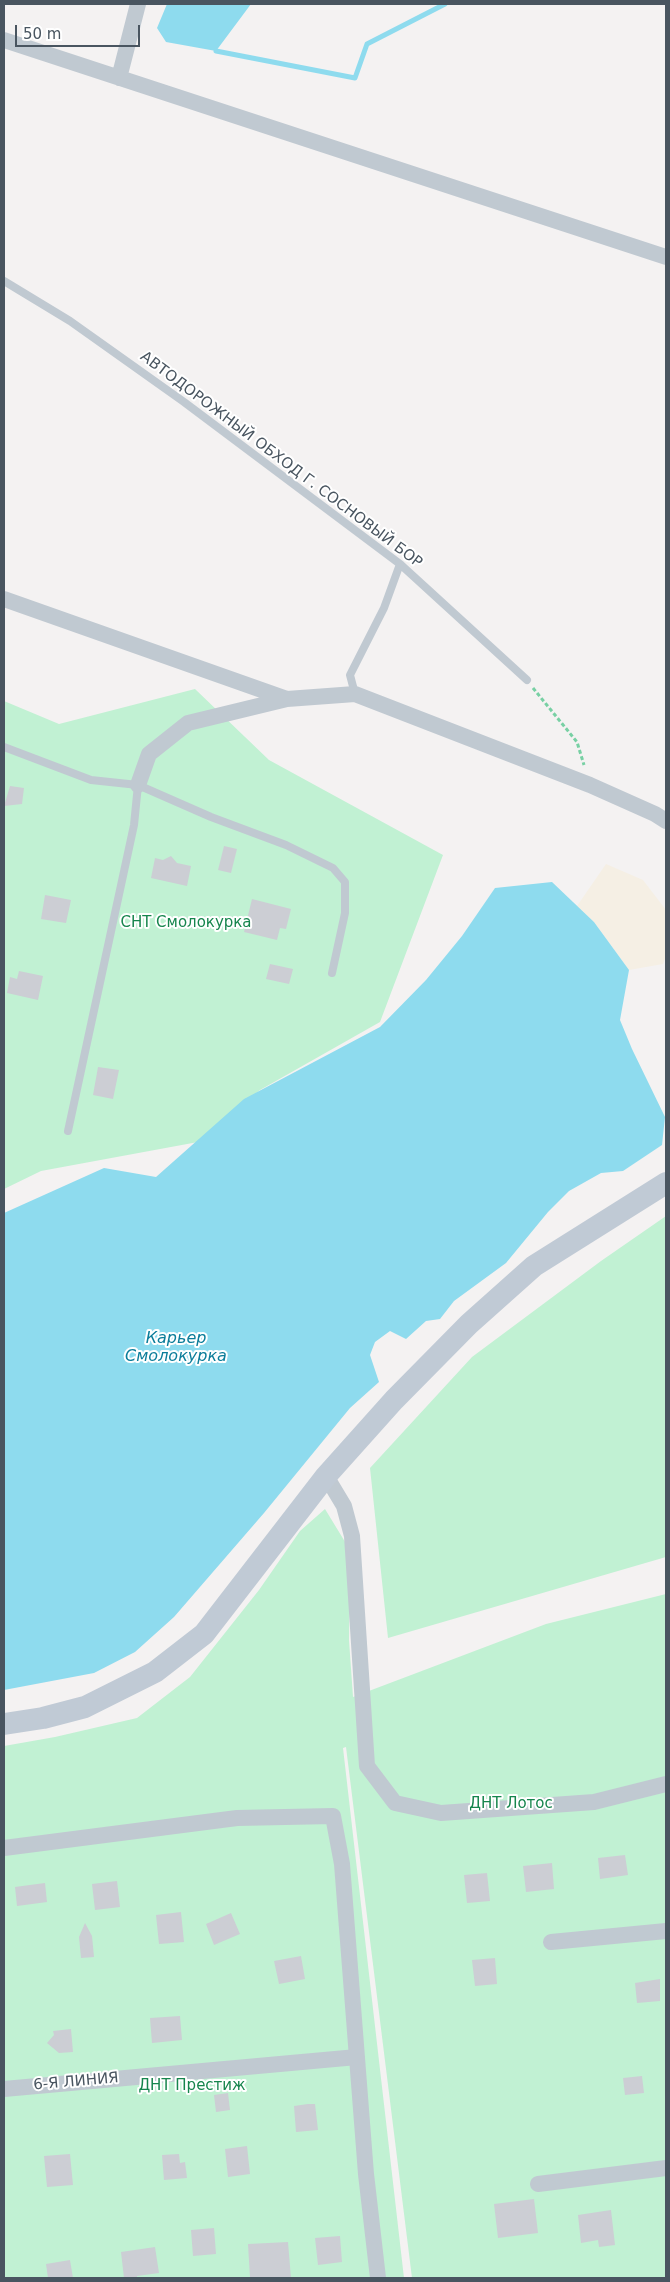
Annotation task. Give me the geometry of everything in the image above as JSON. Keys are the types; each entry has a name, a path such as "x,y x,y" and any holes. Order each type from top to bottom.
{"street":[{"path":"120,78 138,4"},
{"path":"4,40 666,257"},
{"path":"4,598 287,699"},
{"path":"138,785 149,754 188,723 287,699 355,694 590,785 655,814 666,821"},
{"path":"4,1724 43,1718 84,1707 154,1672 204,1634 326,1476 394,1400 469,1324 534,1266 666,1183"},
{"path":"326,1476 344,1506 352,1536 366,1766 395,1803 441,1813 594,1802 666,1784"},
{"path":"4,1848 237,1818 333,1816 342,1864 366,2174 378,2278"},
{"path":"551,1942 666,1931"},
{"name":"6-Я ЛИНИЯ","path":"4,2089 357,2057"},
{"path":"538,2184 666,2168"}],"lane":[{"name":"АВТОДОРОЖНЫЙ ОБХОД Г. СОСНОВЫЙ БОР","path":"4,281 70,321 184,402 400,564 527,680"},
{"path":"355,694 350,675 384,608 400,564"},
{"path":"4,747 91,780 138,785 211,817 286,845 333,868 345,882 345,913 332,973"},
{"path":"68,1132 134,825 138,785"}],"path":[{"path":"527,680 577,742 590,785"}],"green space":[{"name":"СНТ Смолокурка","path":"195,689 269,760 443,855 380,1022 260,1090 198,1142 41,1171 4,1189 4,701 59,724"},
{"path":"666,1216 666,1557 388,1638 370,1468 472,1357 601,1261"},
{"path":"325,1509 350,1550 349,1640 353,1697 546,1624 666,1594 666,2278 412,2278 346,1747 343,1748 404,2278 4,2278 4,1746 55,1737 137,1718 190,1677 259,1590 300,1531"}],"sand":[{"path":"606,864 643,880 666,910 666,956 663,964 629,970 594,922 577,906"}],"water":[{"path":"167,4 251,4 216,51 166,42 157,28"},
{"name":"Карьер Смолокурка","path":"552,882 594,922 629,970 620,1020 665,1117 662,1145 623,1171 601,1173 569,1191 548,1212 506,1263 454,1301 440,1319 426,1321 406,1339 390,1331 375,1342 370,1355 379,1382 350,1408 264,1513 174,1617 135,1652 94,1673 4,1690 4,1213 104,1168 156,1177 244,1099 380,1027 426,980 462,936 495,888"}],"building":[{"path":"10,786 24,788 22,804 4,806"},
{"path":"224,846 237,849 231,873 218,870"},
{"path":"171,856 177,863 191,866 187,886 151,878 155,858 163,860"},
{"path":"45,895 71,900 66,923 41,919"},
{"path":"252,899 291,909 286,929 280,928 277,940 244,932"},
{"path":"270,964 293,969 289,984 266,979"},
{"path":"19,971 43,976 38,1000 7,993 10,977 17,979"},
{"path":"98,1067 119,1070 113,1099 93,1095"},
{"path":"625,1855 628,1875 600,1879 598,1858"},
{"path":"552,1863 554,1889 526,1892 523,1866"},
{"path":"487,1873 490,1901 467,1903 464,1875"},
{"path":"117,1881 120,1907 95,1910 92,1884"},
{"path":"45,1883 47,1902 17,1906 15,1887"},
{"path":"181,1912 184,1942 159,1944 156,1915"},
{"path":"231,1913 240,1934 214,1945 206,1924"},
{"path":"85,1923 92,1936 94,1957 81,1958 79,1937"},
{"path":"301,1956 305,1979 279,1984 274,1961"},
{"path":"495,1958 497,1984 475,1986 472,1960"},
{"path":"660,1979 660,2001 637,2003 635,1983"},
{"path":"180,2016 182,2040 152,2043 150,2018"},
{"path":"71,2029 73,2052 59,2053 47,2043 54,2035 53,2031"},
{"path":"642,2076 644,2093 625,2095 623,2078"},
{"path":"228,2093 230,2110 216,2112 214,2095"},
{"path":"315,2104 318,2130 296,2132 294,2106"},
{"path":"247,2146 250,2174 228,2177 225,2149"},
{"path":"70,2154 73,2185 47,2187 44,2156"},
{"path":"179,2154 180,2163 185,2162 187,2178 164,2180 162,2155"},
{"path":"534,2199 538,2233 498,2238 494,2204"},
{"path":"611,2210 615,2245 599,2247 598,2240 581,2243 578,2215"},
{"path":"214,2228 216,2254 193,2256 191,2230"},
{"path":"340,2236 342,2262 318,2265 315,2238"},
{"path":"288,2242 291,2278 250,2278 248,2244"},
{"path":"155,2247 159,2273 137,2276 137,2278 124,2278 121,2252"},
{"path":"70,2260 73,2278 48,2278 46,2264"}],"waterway":[{"path":"216,51 355,78 367,44 445,4"}],"park label":[{"name":"ДНТ Лотос","path":"511,1804"},
{"name":"ДНТ Престиж","path":"192,2086"}]}
